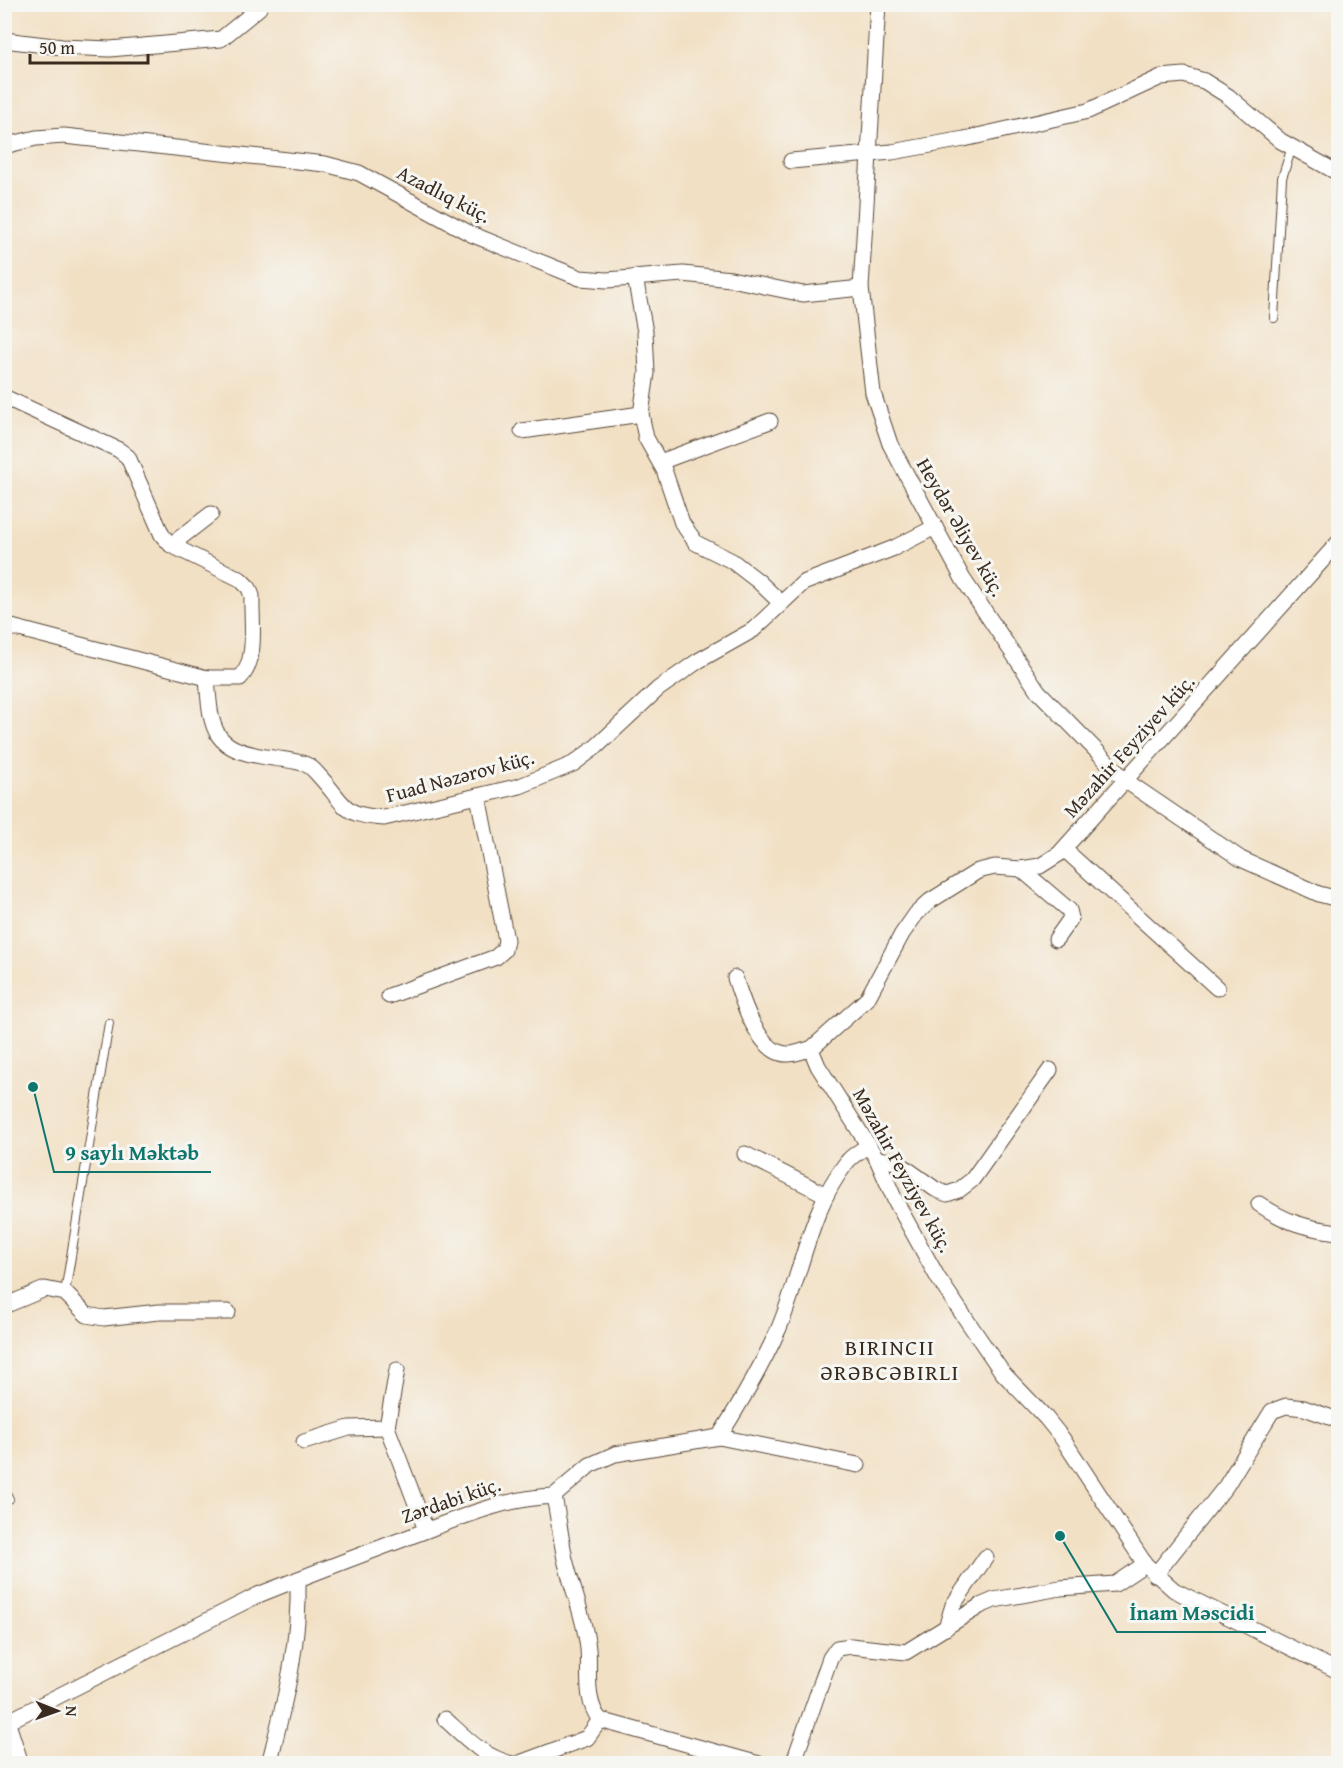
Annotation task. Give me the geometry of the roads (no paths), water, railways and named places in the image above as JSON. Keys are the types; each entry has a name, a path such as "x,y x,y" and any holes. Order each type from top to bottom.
{"main road":[{"path":"5,1722 18,1764"}],"street":[{"name":"Heydər Əliyev küç.","path":"878,4 861,288 873,393 890,444 963,579 1038,692 1126,781 1240,859 1319,894 1338,899"},
{"path":"4,40 62,47 110,49 221,39 259,8"},
{"path":"791,161 869,154 964,139 1088,111 1161,77 1184,75 1204,81 1228,96 1292,147 1338,173"},
{"name":"Azadlıq küç.","path":"4,146 36,138 64,136 325,164 359,173 471,234 580,278 607,280 683,274 731,279 803,294 861,288"},
{"path":"635,277 645,332 647,373 641,414 646,438 660,462 682,523 696,543 732,561 781,603"},
{"path":"4,397 119,450 128,457 162,535 171,545 240,579 249,588 252,596 250,660 246,672 240,678 207,678 4,625"},
{"path":"522,432 641,414"},
{"path":"660,462 770,421"},
{"path":"171,545 211,514"},
{"name":"Fuad Nəzərov küç.","path":"207,678 210,718 219,739 232,749 250,755 293,761 310,766 346,810 364,817 384,818 520,786 573,764 597,746 658,689 698,661 753,630 802,583 894,548 936,527"},
{"name":"Məzahir Feyziyev küç.","path":"1338,543 1064,849 1040,866 1022,869 995,867 978,871 930,901 916,914 902,934 867,999 811,1048 818,1066 873,1152 895,1200 938,1278 1002,1372 1062,1438 1150,1569 1174,1590 1338,1671"},
{"path":"389,996 496,957 504,950 506,940 478,796"},
{"path":"1064,849 1216,988"},
{"path":"1022,869 1069,910 1071,918 1056,939"},
{"path":"735,978 745,1009 759,1034 776,1051 787,1055 811,1048"},
{"path":"719,1437 749,1389 779,1327 804,1250 826,1195 848,1160 873,1152 897,1162 935,1189 947,1194 959,1190 972,1180 1050,1070"},
{"path":"745,1154 826,1195"},
{"path":"1259,1204 1280,1218 1306,1228 1338,1233"},
{"path":"4,1306 45,1289 65,1293 87,1315 104,1318 159,1312 228,1312"},
{"path":"397,1370 387,1427 426,1530"},
{"path":"793,1764 830,1658 837,1648 851,1646 906,1652 980,1606 994,1600 1060,1588 1114,1584 1150,1569 1226,1486 1272,1411 1286,1406 1304,1408 1338,1420"},
{"path":"304,1442 349,1428 387,1427"},
{"path":"759,1764 600,1720 589,1695 586,1639 566,1559 554,1496 590,1465 615,1454 719,1437 858,1465"},
{"name":"Zərdabi küç.","path":"5,1722 258,1595 489,1507 526,1497 554,1496"},
{"path":"946,1628 953,1605 986,1557"},
{"path":"268,1764 293,1669 297,1637 298,1579"},
{"path":"445,1719 475,1747 496,1760 512,1764"},
{"path":"517,1764 587,1738 600,1720"}],"lane":[{"path":"1274,318 1282,178 1292,147"},
{"path":"65,1293 109,1023"},
{"path":"4,1488 9,1499"}],"place":[{"name":"9 saylı Məktəb","path":"33,1087"},
{"name":"İnam Məscidi","path":"1060,1536"}],"district":[{"name":"BIRINCII ƏRƏBCƏBIRLI","path":"890,1360"}]}
